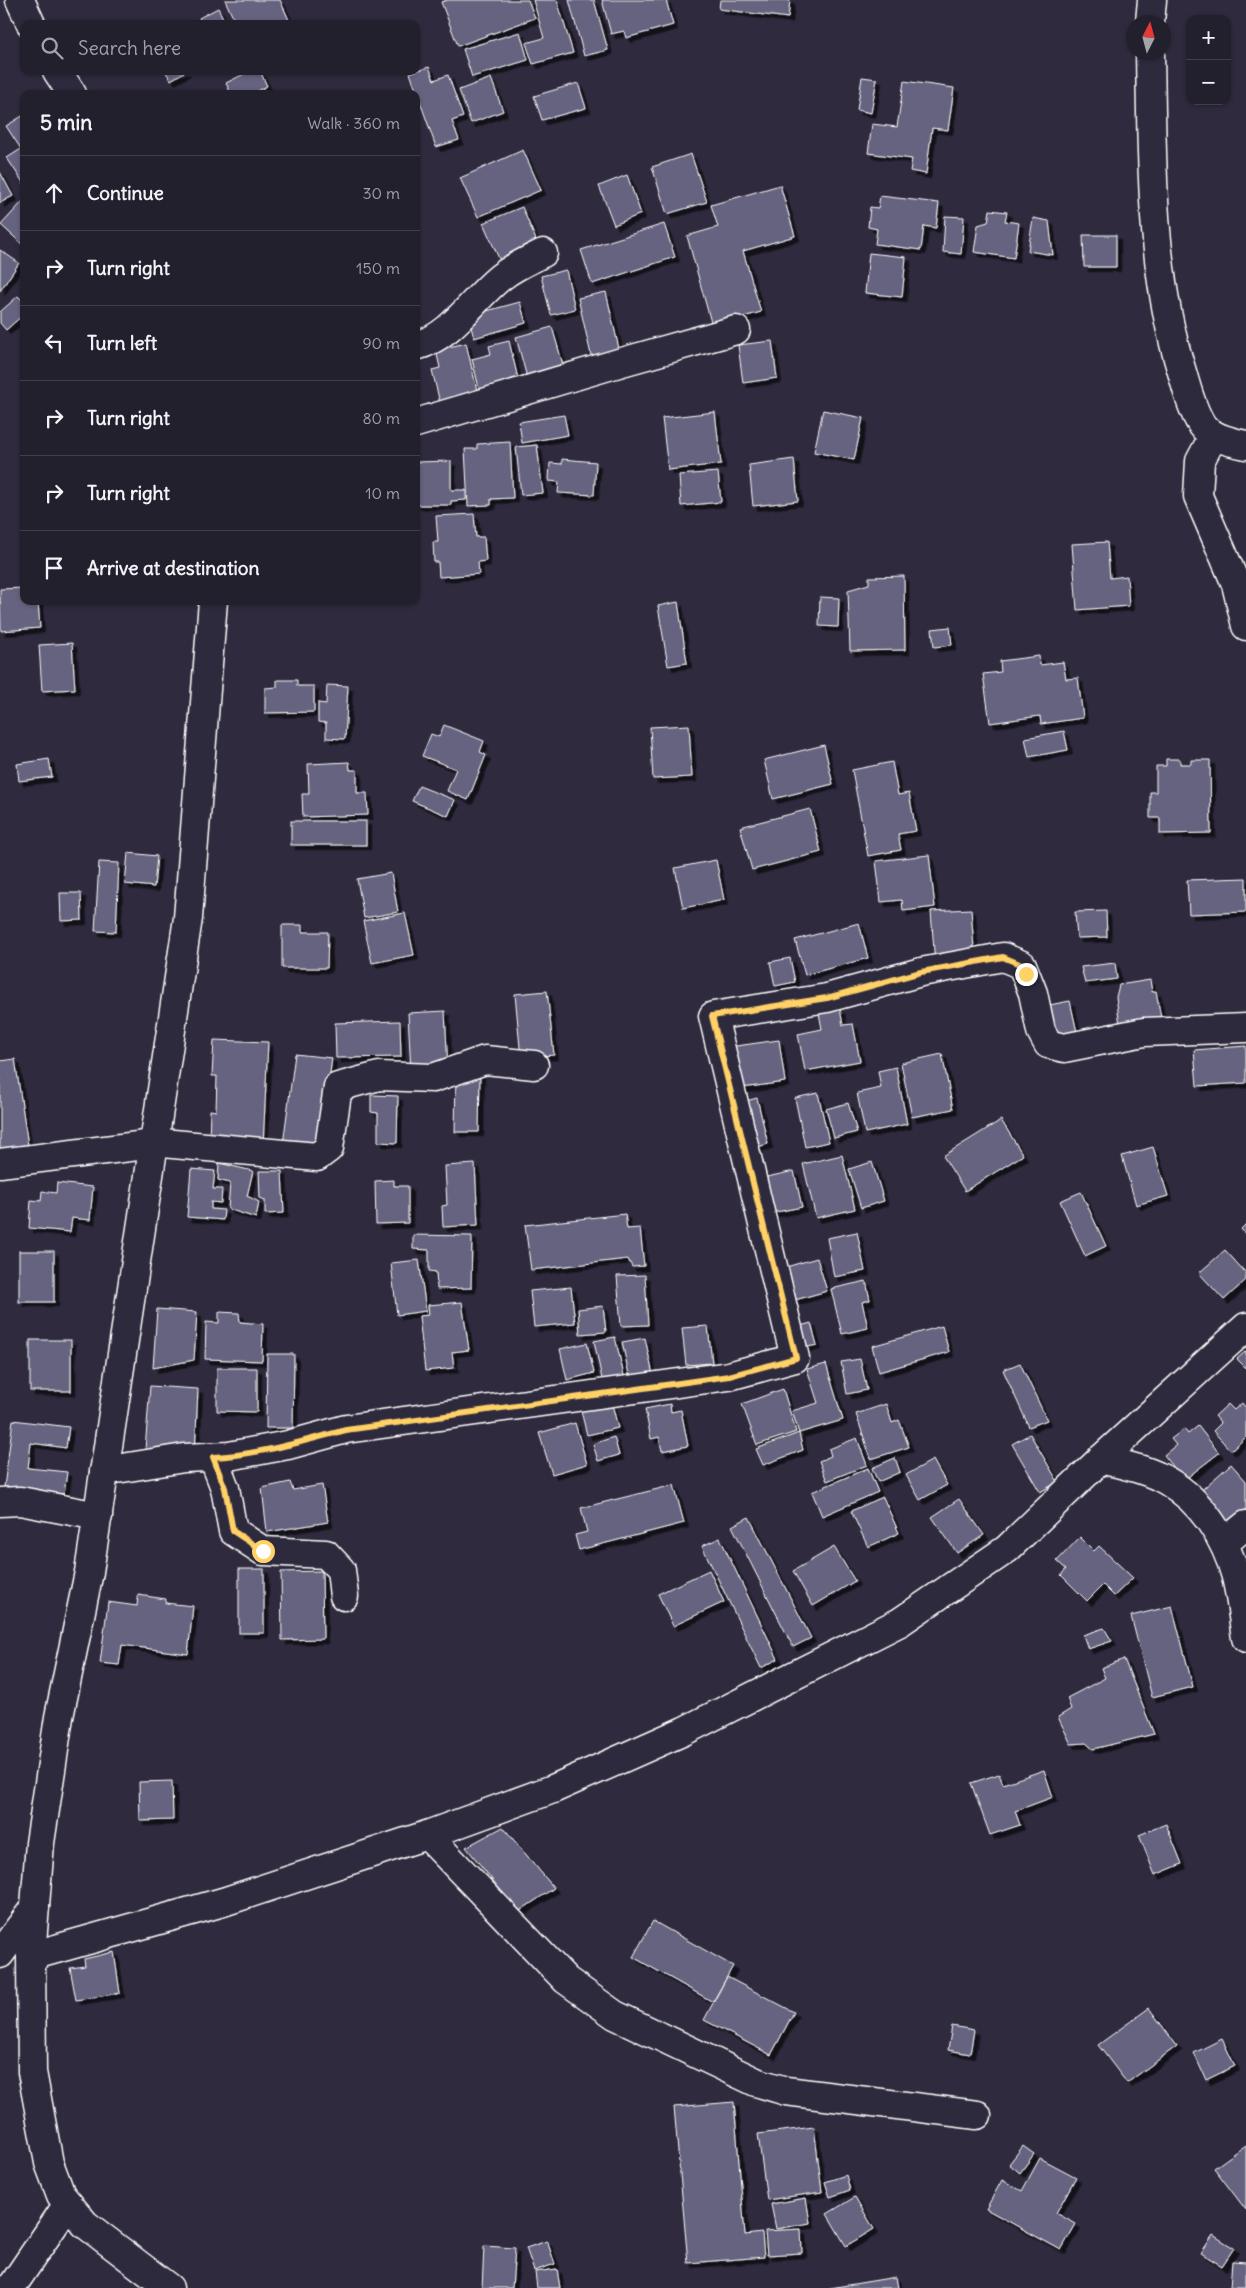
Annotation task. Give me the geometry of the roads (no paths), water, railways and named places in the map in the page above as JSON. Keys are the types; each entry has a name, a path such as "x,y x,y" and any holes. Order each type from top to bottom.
{"street":[{"path":"20,0 29,20"},
{"path":"1151,15 1152,0"},
{"path":"1150,60 1153,200 1170,333 1189,394 1203,425 1214,435 1246,445"},
{"path":"60,75 69,90"},
{"path":"420,344 438,336 502,276 518,265 543,253"},
{"path":"420,423 612,364 736,330"},
{"path":"1214,435 1200,461 1198,496 1236,584 1246,626"},
{"path":"169,2288 85,2224 61,2195 49,2163 32,2072 31,1956 40,1843 59,1717 89,1572 188,918 213,605"},
{"path":"104,1470 184,1458 229,1456 288,1445 346,1430 729,1376 796,1358 712,1016 827,998 921,972 1003,957 1022,965 1033,993 1041,1031 1048,1044 1064,1048 1144,1032 1246,1028"},
{"path":"0,1163 162,1143 317,1157 329,1148 338,1087 379,1076 433,1078 485,1060 534,1065"},
{"path":"31,1956 223,1902 427,1835 552,1789 684,1731 900,1622 1007,1549 1101,1459 1246,1327"},
{"path":"213,1457 225,1488 233,1531 263,1551 326,1554 341,1570 344,1596"},
{"path":"1101,1459 1131,1466 1166,1480 1187,1496 1208,1518 1224,1543 1236,1578 1246,1638"},
{"path":"0,1502 20,1501 98,1516"},
{"path":"1224,1543 1246,1525"},
{"path":"427,1835 566,1980 615,2015 756,2082 786,2091 977,2115"},
{"path":"0,1954 35,1906"},
{"path":"13,2285 68,2204"}]}
